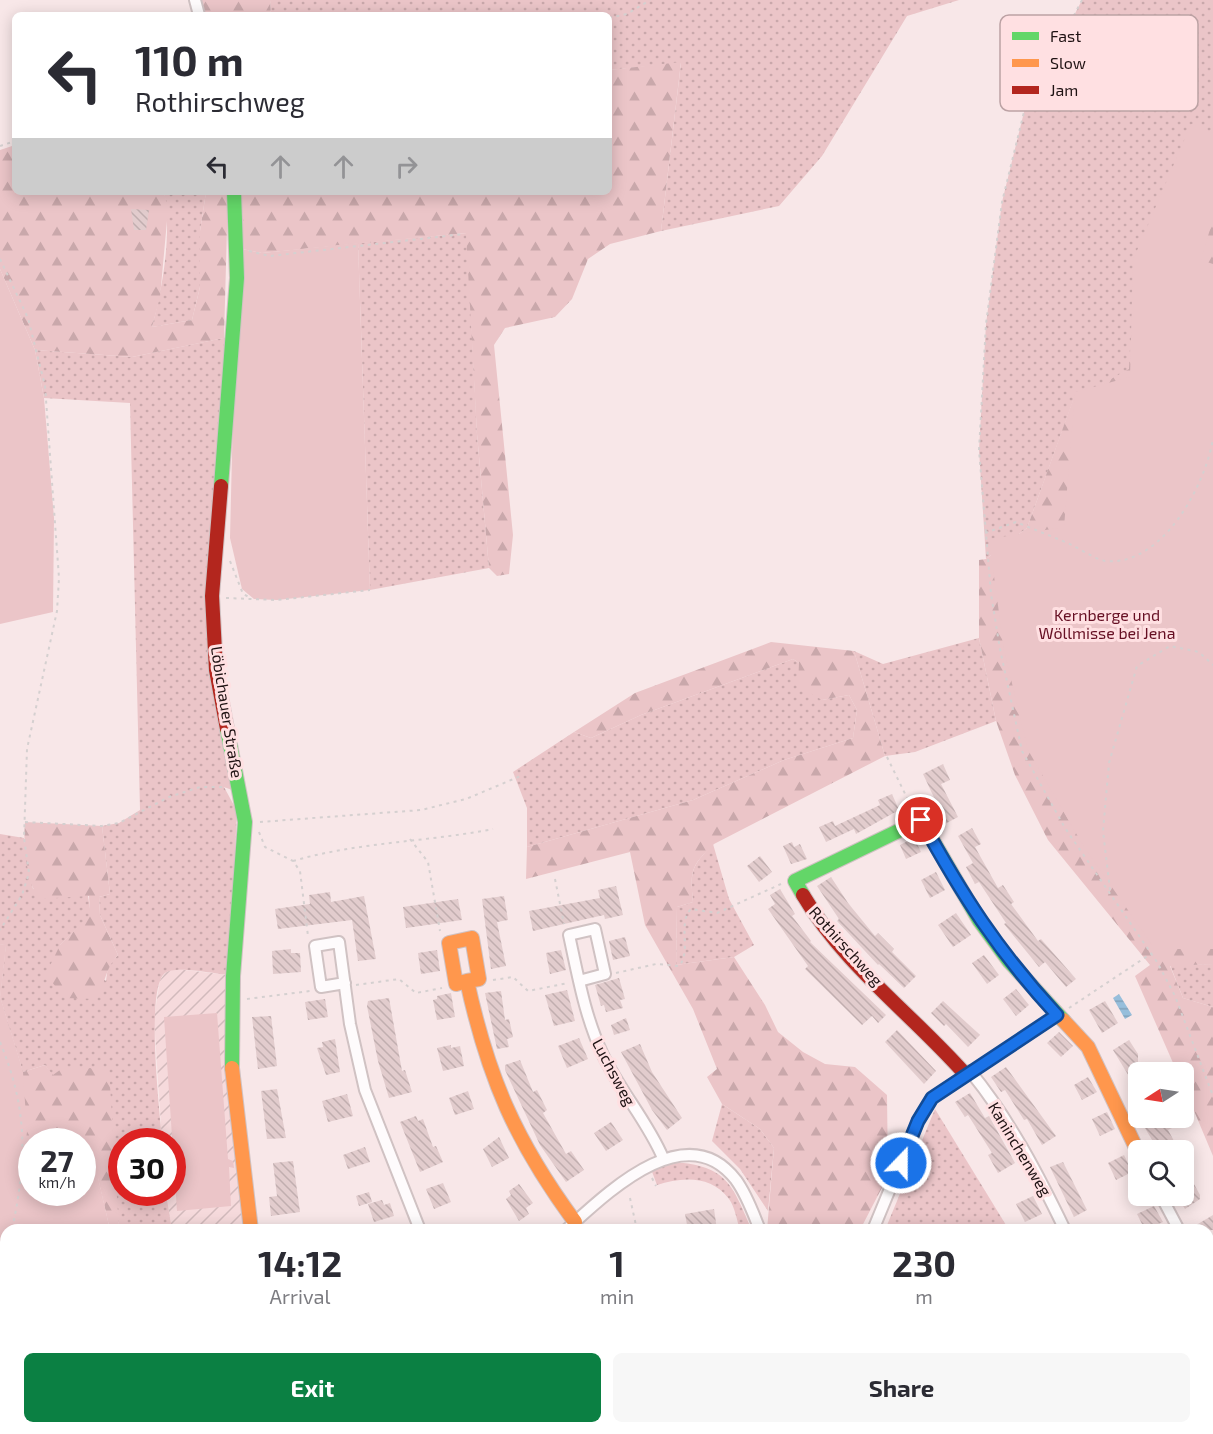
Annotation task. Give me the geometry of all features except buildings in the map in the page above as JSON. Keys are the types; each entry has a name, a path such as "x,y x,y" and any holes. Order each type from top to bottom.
{"street":[{"name":"Löbichauer Straße","path":"234,195 237,248 234,324 212,596 216,670 245,822 232,1001 232,1084 250,1224"},
{"path":"795,881 921,820 979,920 1009,961 1088,1047 1132,1140"},
{"name":"Rothirschweg","path":"795,881 809,908 838,943 967,1073"},
{"path":"570,935 595,929 604,974 579,981"},
{"name":"Luchsweg","path":"570,935 588,1020 603,1055 631,1106 657,1144 663,1158"},
{"path":"468,981 449,943 472,938 468,981 478,1035 505,1114 569,1224"},
{"path":"345,985 321,987 315,946 339,942 365,1090 418,1224"},
{"path":"876,1224 925,1107 932,1098 1057,1015"},
{"name":"Kaninchenweg","path":"967,1073 1010,1124 1036,1170 1062,1224"},
{"path":"573,1224 645,1167 663,1158 676,1155 701,1157 725,1170 743,1190 757,1224"},
{"path":"1166,1206 1176,1224"}],"path":[{"path":"612,17 627,14 650,0"},
{"path":"1074,15 1082,0"},
{"path":"1025,111 1002,202 986,324 979,450 990,594 1000,649 1022,751 1065,828 1152,954 1175,996 1213,1096"},
{"path":"237,248 270,256 464,234"},
{"path":"0,259 28,318 39,355 45,386 59,544 57,611 27,749 24,838 29,873 26,886 0,930"},
{"path":"985,533 1016,522 1104,561 1134,558 1164,537 1187,506 1209,461 1213,439"},
{"path":"228,557 243,594 254,599"},
{"path":"212,596 278,600 370,590"},
{"path":"1110,893 1103,831 1109,763 1137,666 1170,646 1199,652 1213,665"},
{"path":"887,757 918,821"},
{"path":"315,946 309,939 300,870 293,861 265,847 256,823 311,816 421,810 466,800 524,775"},
{"path":"25,822 102,826 119,823 169,797 200,787 223,786 240,793"},
{"path":"293,861 327,851 410,839 458,836 493,829"},
{"path":"410,839 428,862 441,936 449,943"},
{"path":"555,879 566,930 570,935"},
{"path":"604,974 656,964 679,966 684,955 686,916 691,909 717,913 786,882 795,881"},
{"path":"1057,1015 1152,954"},
{"path":"345,985 399,979 416,993 468,981 513,977 528,991 579,981"},
{"path":"232,1001 312,991 321,987"},
{"path":"0,1042 13,1073 24,1128 22,1173 13,1224"},
{"path":"630,1198 636,1224"}],"shaded area":[{"path":"175,969 229,975 246,1224 171,1224 168,1206 186,1206 186,1128 161,1128 154,1018 160,980 166,972"}],"green space":[{"path":"195,0 270,0 271,12 198,12"},
{"path":"270,0 959,0 907,16 822,156 779,206 661,231 681,63 612,70 612,12 271,12"},
{"path":"1082,0 1213,0 1213,134 1136,260 1130,369 1073,401 1027,528 986,559 979,450 986,324 1002,202 1024,112 1198,111 1198,15 1074,15"},
{"path":"681,62 661,231 610,244 588,259 572,299 555,317 505,328 494,345 513,535 509,574 497,576 489,568 477,434 466,233 262,253 237,248 234,195 612,195 612,70"},
{"name":"Kernberge und Wöllmisse bei Jena","path":"1191,124 1213,133 1213,219 1201,260 1213,264 1213,949 1155,949 1084,847 1028,750 1004,650 989,539 1064,527 1075,392 1130,377 1133,260"},
{"name":"Kernberge und Wöllmisse bei Jena","path":"1213,134 1213,964 1170,966 1183,998 1213,1007 1213,1156 1194,1111 1194,1062 1173,1062 1135,976 1150,965 1048,840 1015,775 996,721 979,638 979,560 986,559 1027,528 1073,400 1129,369 1136,260"},
{"path":"12,146 12,195 165,195 168,210 160,297 152,327 192,320 200,287 200,231 206,195 228,195 224,338 132,357 35,350 0,269 0,150"},
{"path":"164,195 206,195 200,231 200,287 192,320 152,327 165,260"},
{"path":"467,233 477,434 489,568 370,590 358,243"},
{"path":"358,243 370,590 277,600 254,599 242,589 230,538 237,248 262,253"},
{"path":"0,269 35,350 44,398 54,518 53,612 0,624"},
{"path":"233,336 212,596 240,793 224,787 237,811 229,975 177,970 165,973 159,984 155,1026 161,1128 108,1128 108,1158 96,1140 96,1128 88,1128 45,1065 23,1072 0,997 6,944 0,945 0,834 24,838 33,889 88,896 91,915 60,945 106,981 108,966 118,955 100,915 99,897 110,894 102,826 119,823 140,810 130,403 44,398 35,350 132,357"},
{"path":"979,638 996,721 915,752 885,756 854,651 883,664"},
{"path":"771,642 854,651 885,756 714,844 706,851 696,864 692,875 693,902 677,907 676,965 734,957 765,1005 778,1032 803,1052 825,1064 855,1067 887,1095 888,1176 863,1224 768,1224 774,1148 760,1129 722,1104 707,1077 717,1069 693,1009 645,925 630,852 526,879 527,847 693,800 784,760 853,738 857,710 849,695 822,700 798,686 799,663 793,659 641,715 591,738 574,732 635,693"},
{"path":"793,659 799,663 822,700 849,695 857,710 853,738 784,760 693,800 527,847 527,808 513,772 574,732 591,738 641,715"},
{"path":"25,822 102,826 110,894 99,897 100,915 118,955 108,970 97,999 64,998 46,974 60,945 90,915 89,896 38,899 26,861"},
{"path":"713,844 729,899 754,945 734,957 676,965 677,907 693,902 692,876 696,864"},
{"path":"6,944 0,997 0,945"},
{"path":"6,944 0,997 0,945"},
{"path":"1213,964 1213,1007 1183,998 1170,965"},
{"path":"0,997 23,1072 45,1065 53,1075 64,1067 109,1069 113,1128 108,1128 108,1206 118,1206 119,1224 109,1224 96,1177 96,1128 18,1128 18,1187 8,1224 0,1224"},
{"path":"0,997 23,1072 27,1128 18,1128 18,1206 96,1206 96,1176 109,1224 0,1224"},
{"path":"217,1013 228,1159 233,1161 234,1168 229,1167 231,1206 177,1211 177,1206 186,1206 186,1128 171,1128 164,1017"},
{"path":"722,1104 760,1129 774,1148 768,1211 740,1169 712,1141"},
{"path":"935,1109 1005,1224 887,1224"},
{"path":"674,1162 692,1164 717,1173 733,1190 749,1224 738,1224 731,1202 722,1191 714,1186 696,1180 676,1180 657,1185 651,1169"},
{"path":"117,1206 168,1206 171,1224 118,1224"}],"water":[{"path":"1119,994 1132,1015 1125,1019 1113,998"}],"traffic: fast":[{"path":"221,486 237,278 234,195"},
{"path":"227,729 245,822 233,976 232,1068"},
{"path":"803,895 795,881 921,820 979,920 1009,961 1063,1020"}],"traffic: slow":[{"path":"467,981 479,979 472,938 449,943 456,984 467,981 484,1048 507,1108 536,1164 575,1222"},
{"path":"1063,1020 1088,1047 1132,1140"},
{"path":"232,1068 250,1224"}],"traffic: jam":[{"path":"221,486 212,596 216,670 227,729"},
{"path":"803,895 838,944 858,967 965,1074"}],"route":[{"path":"901,1163 918,1121 932,1098 1057,1015 1009,961 979,920 955,883 921,820"}]}
